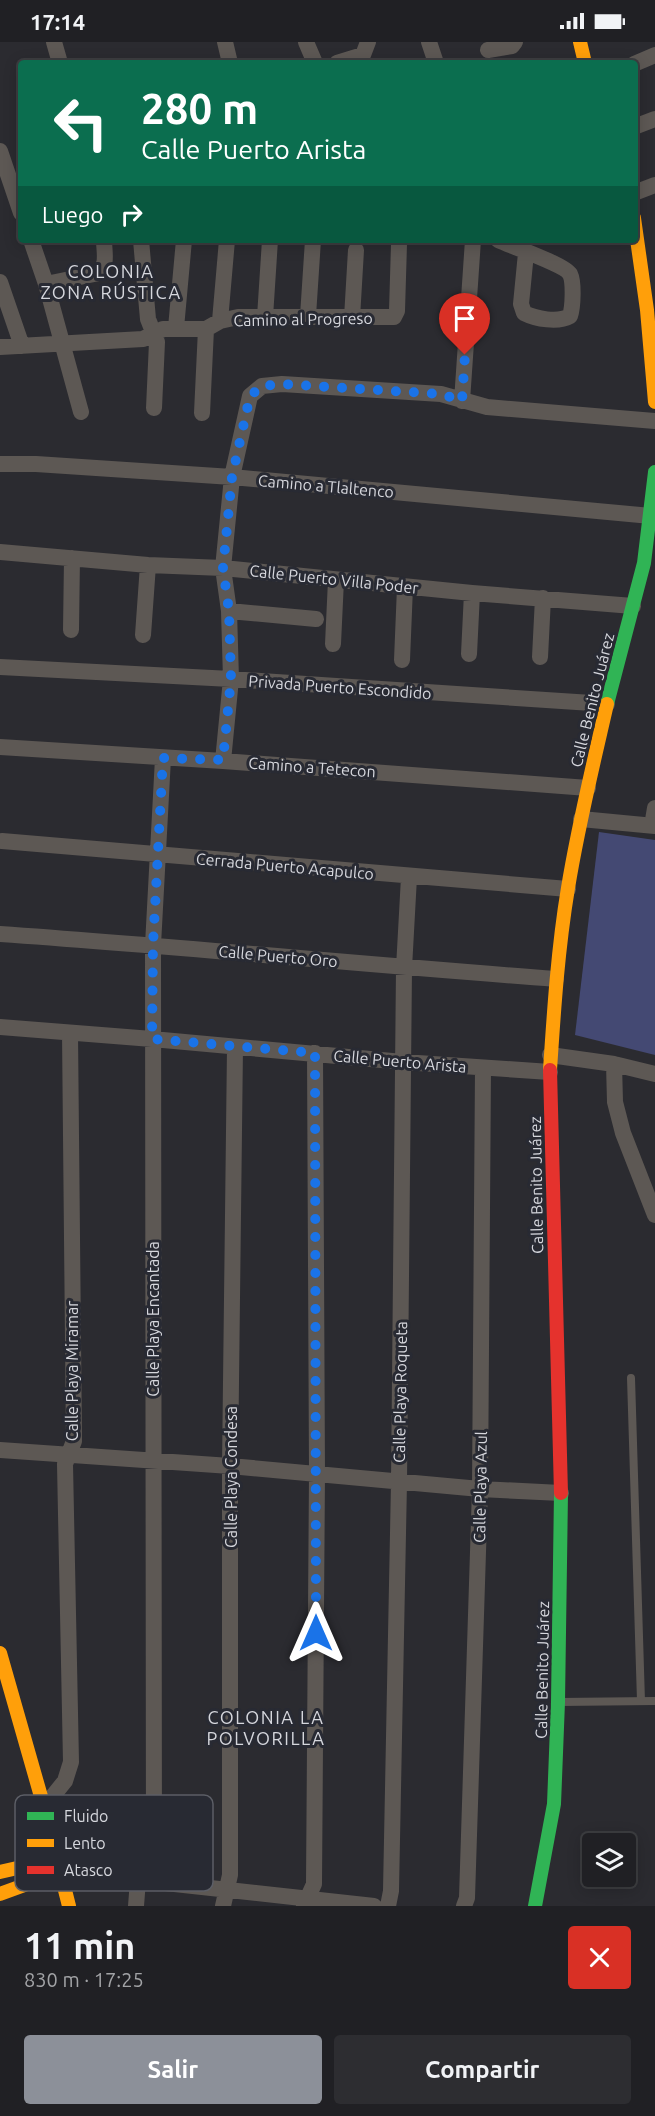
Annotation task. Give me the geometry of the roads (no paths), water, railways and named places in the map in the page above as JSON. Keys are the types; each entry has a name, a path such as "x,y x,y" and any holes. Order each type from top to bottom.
{"street":[{"path":"54,42 59,60"},
{"path":"225,42 229,60"},
{"path":"306,42 314,60"},
{"path":"347,60 363,55 368,42"},
{"path":"429,42 435,60"},
{"path":"488,50 512,46 515,42"},
{"path":"580,42 584,60"},
{"path":"638,62 655,55"},
{"path":"638,126 655,119"},
{"path":"0,151 18,204"},
{"path":"638,191 655,184"},
{"path":"638,239 651,306 655,402"},
{"path":"32,243 46,284 81,412"},
{"path":"46,284 99,273 105,262 104,243"},
{"path":"141,243 148,319 157,342 154,408"},
{"path":"176,328 184,243"},
{"path":"202,413 227,243"},
{"path":"265,317 270,243"},
{"path":"308,316 313,243"},
{"path":"462,401 473,243"},
{"path":"504,243 526,253"},
{"name":"Camino al Progreso","path":"0,347 143,339 163,329 213,325 238,317 394,317 397,311 399,244"},
{"path":"352,318 356,250"},
{"path":"0,282 22,346"},
{"path":"223,760 231,679 229,611 223,568 232,477 250,396 262,386 282,384 441,394 487,407 655,422"},
{"name":"Camino a Tlaltenco","path":"0,464 36,464 232,477 651,516"},
{"name":"Calle Benito Juárez","path":"536,1906 554,1804 558,1702 561,1493 550,1063 556,979 568,889 581,819 607,704 644,563 655,481"},
{"path":"0,552 0,560"},
{"name":"Calle Puerto Villa Poder","path":"0,552 148,565 223,568 405,587 633,606"},
{"path":"71,630 72,558"},
{"path":"143,635 148,565"},
{"path":"333,644 336,580"},
{"path":"402,660 405,587"},
{"path":"469,654 472,593"},
{"path":"540,657 543,598"},
{"path":"229,611 315,619"},
{"name":"Privada Puerto Escondido","path":"0,667 231,679 607,704"},
{"name":"Camino a Tetecon","path":"0,747 223,760 588,788"},
{"name":"Calle Playa Encantada","path":"147,1795 153,1460 153,945 163,758"},
{"path":"581,819 654,826 655,808"},
{"name":"Cerrada Puerto Acapulco","path":"2,841 568,889"},
{"name":"Calle Playa Roqueta","path":"388,1906 391,1880 399,1482 404,968 409,877"},
{"name":"Calle Puerto Oro","path":"0,934 556,979"},
{"name":"Calle Puerto Arista","path":"0,1028 483,1068 550,1063 614,1064 655,1074"},
{"name":"Calle Playa Miramar","path":"54,1795 65,1781 71,1762 65,1464 74,1441 70,1034"},
{"name":"Calle Playa Condesa","path":"223,1906 230,1875 235,1047"},
{"path":"306,1902 314,1884 317,1473 315,1053"},
{"path":"614,1064 615,1102 623,1133 655,1215"},
{"name":"Calle Playa Azul","path":"464,1906 480,1489 483,1068"},
{"path":"0,1450 231,1466 480,1489 561,1493"},
{"path":"0,1653 14,1728 33,1795"},
{"path":"0,1703 14,1728 39,1795"},
{"path":"0,1872 15,1871"},
{"path":"0,1894 15,1886"},
{"path":"213,1888 306,1902 374,1906"},
{"name":"Calle Playa Encantada","path":"136,1906 142,1891"}],"lane":[{"path":"631,1378 641,1701"},
{"path":"558,1702 655,1701"}],"district":[{"name":"COLONIA ZONA RÚSTICA","path":"111,281"},
{"name":"COLONIA LA POLVORILLA","path":"266,1727"}]}
